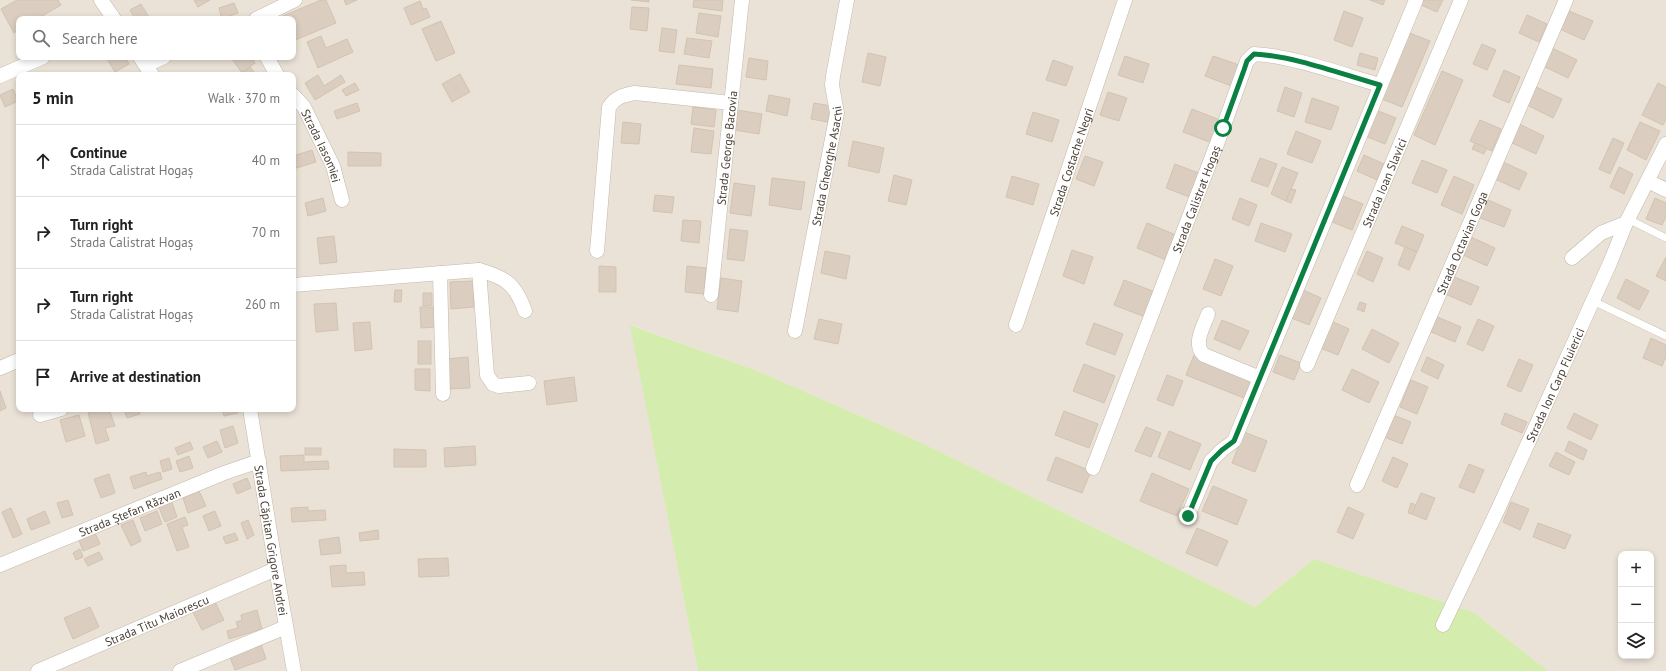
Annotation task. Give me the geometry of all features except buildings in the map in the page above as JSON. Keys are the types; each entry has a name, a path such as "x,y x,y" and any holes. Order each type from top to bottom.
{"street":[{"path":"101,0 112,16"},
{"path":"262,16 295,0"},
{"name":"Strada George Bacovia","path":"711,295 742,0"},
{"name":"Strada Gheorghe Asachi","path":"795,332 837,113 832,85 847,0"},
{"name":"Strada Costache Negri","path":"1016,325 1125,0"},
{"path":"1188,516 1211,461 1234,441 1416,0"},
{"name":"Strada Ioan Slavici","path":"1307,365 1461,0"},
{"name":"Strada Octavian Goga","path":"1357,485 1566,0"},
{"name":"Strada Calistrat Hogaș","path":"1093,468 1220,136 1247,61 1254,54 1268,55 1380,85"},
{"path":"0,76 36,60"},
{"path":"146,66 158,60"},
{"path":"269,60 275,72"},
{"path":"597,251 609,107 613,100 623,95 635,92 731,103"},
{"name":"Strada Iasomiei","path":"296,99 304,106 329,159 342,200"},
{"name":"Strada Ion Carp Fluierici","path":"1443,625 1593,301 1627,221 1666,144"},
{"path":"1648,181 1666,190"},
{"path":"1572,258 1601,233 1627,221"},
{"path":"479,270 487,376 493,384 499,386 529,383"},
{"path":"296,285 479,270 493,274 510,283 519,295 525,311"},
{"path":"440,273 443,394"},
{"path":"1208,314 1199,337 1200,352 1260,378"},
{"path":"0,368 16,361"},
{"path":"40,415 50,412"},
{"name":"Strada Căpitan Grigore Andrei","path":"251,412 294,671"},
{"name":"Strada Ștefan Răzvan","path":"0,565 224,473 259,461"},
{"name":"Strada Titu Maiorescu","path":"38,671 276,569"},
{"path":"180,671 286,627"}],"lane":[{"path":"1627,221 1666,238"},
{"path":"1593,301 1666,336"}],"shaded area":[{"path":"0,0 1666,0 1666,671 1548,671 1473,612 1314,559 1255,607 920,442 755,370 631,325 698,671 0,671"}],"green space":[{"path":"630,325 755,370 920,442 1255,607 1314,559 1473,612 1548,671 698,671"}],"route":[{"path":"1188,516 1211,461 1234,441 1380,85 1287,59 1254,54 1247,61 1223,128"}]}
